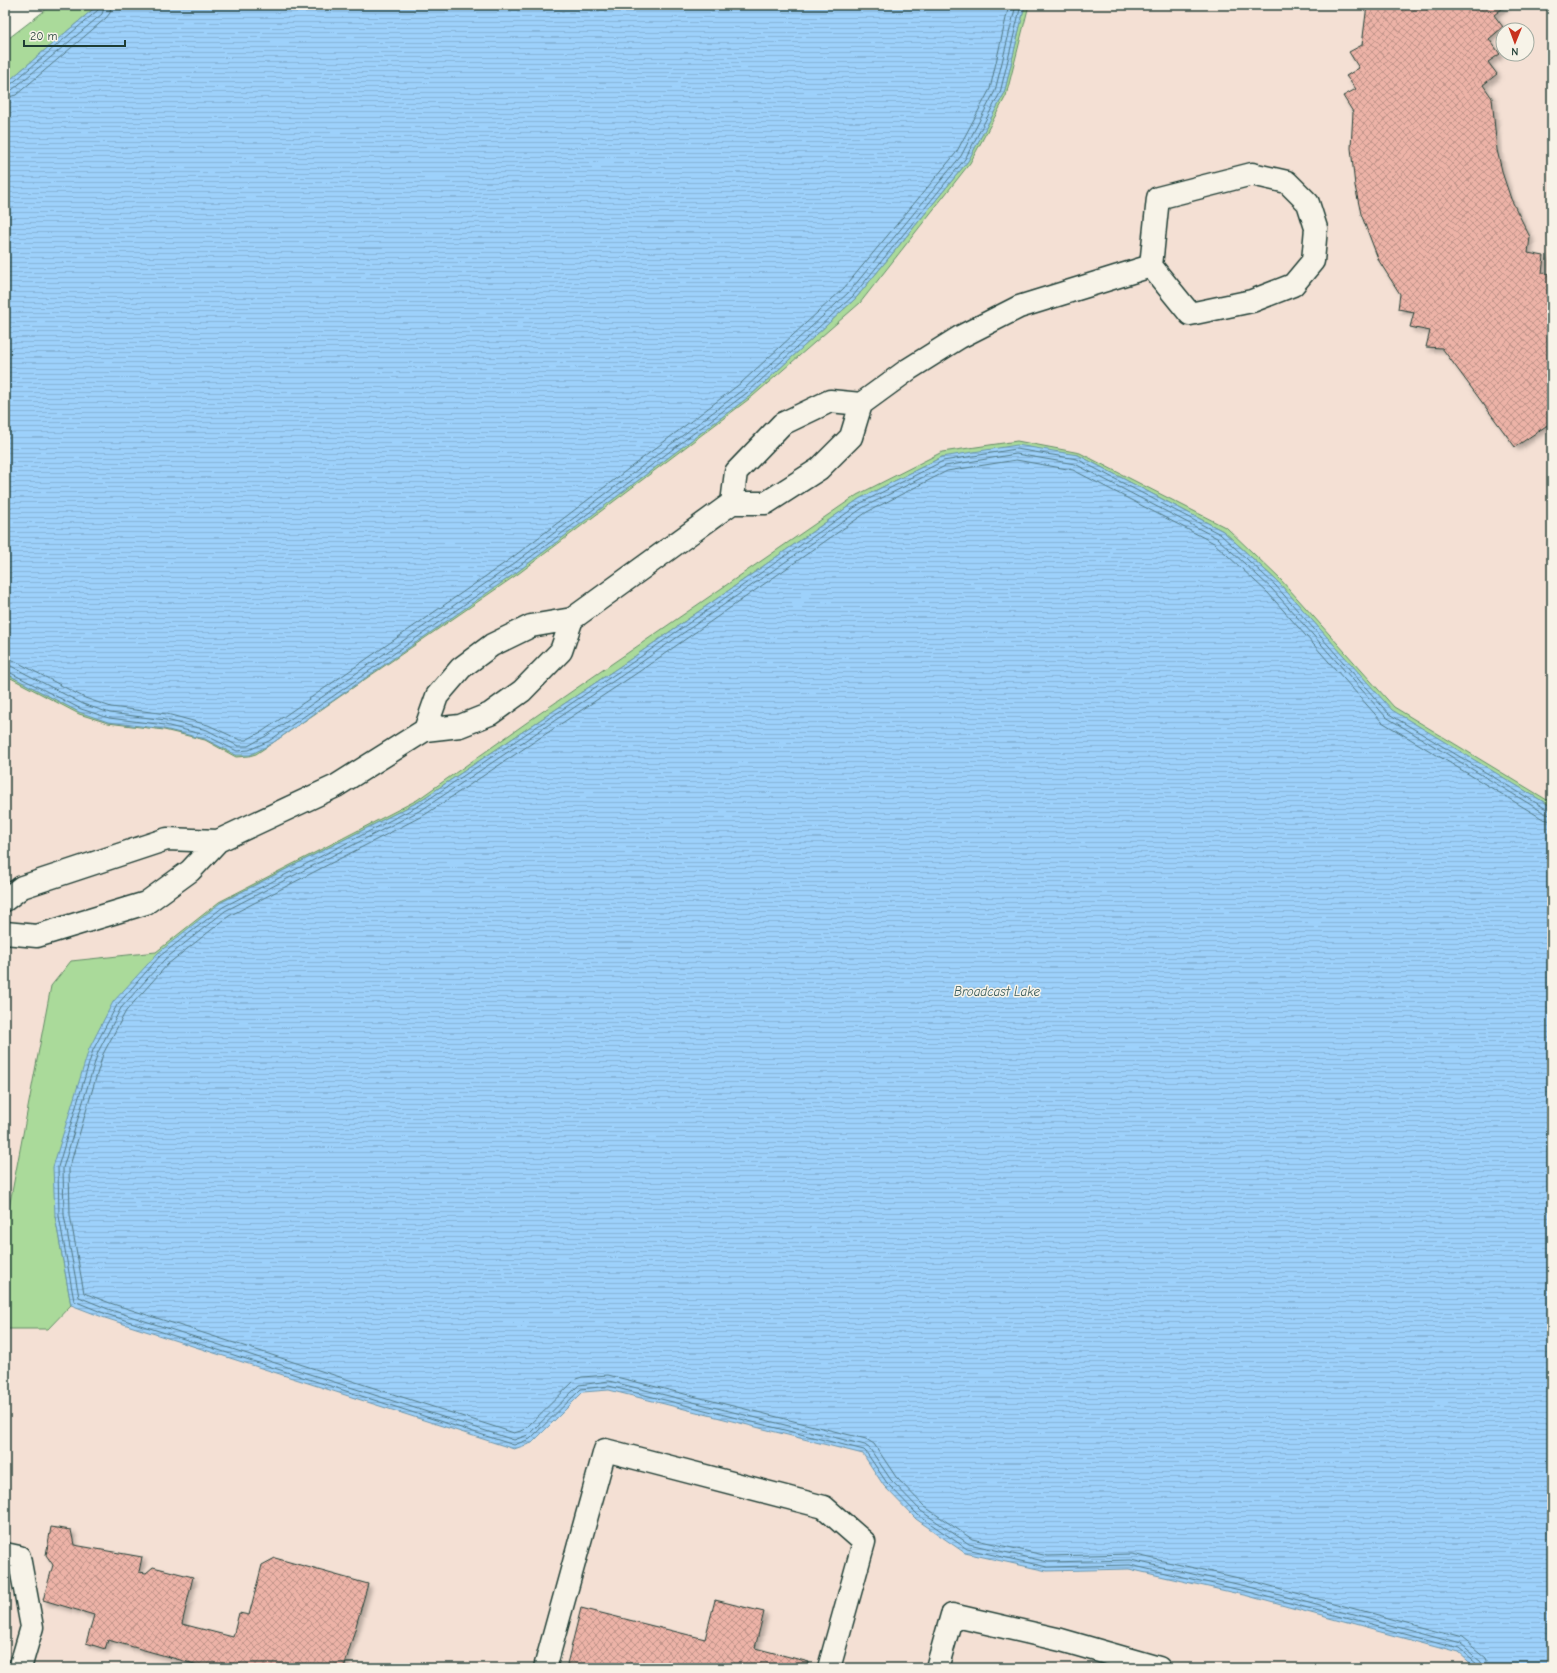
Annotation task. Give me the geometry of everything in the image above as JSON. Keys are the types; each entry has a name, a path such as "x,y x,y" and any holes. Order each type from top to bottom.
{"lane":[{"path":"1252,174 1287,182 1308,203 1316,228 1313,261 1293,285 1252,301 1190,314 1151,266 1158,198 1252,174"},
{"path":"424,730 437,696 460,668 492,645 531,626 572,619 732,503 766,503 819,469 851,437 861,404 909,369 960,337 1018,307 1151,266"},
{"path":"732,503 736,472 782,424 830,400 861,404"},
{"path":"5,933 37,936 146,903 190,871 218,842 336,786 424,730 460,726 490,714 522,691 561,651 572,619"},
{"path":"5,900 22,887 167,840 218,842"},
{"path":"545,1668 605,1450 824,1507 864,1542 829,1668"},
{"path":"5,1554 19,1557 32,1627 20,1668"},
{"path":"937,1668 952,1615 1061,1640 1159,1668"}],"shaded area":[{"path":"1029,5 1552,5 1552,803 1394,707 1281,580 1227,528 942,452 857,495 536,716 417,800 219,902 156,952 71,961 5,1229 5,675 79,714 164,730 205,740 236,757 256,754 518,574 753,396 860,303 970,163 1006,96"},
{"path":"71,1305 105,1318 514,1449 533,1443 583,1392 609,1390 863,1454 884,1486 916,1519 965,1553 1047,1571 1129,1569 1248,1596 1458,1653 1475,1668 5,1668 5,1327 7,1329 48,1329"}],"green space":[{"path":"52,5 98,5 5,84 5,41"},
{"path":"1025,5 1029,5 1006,96 970,163 860,303 753,396 518,574 256,754 236,757 205,740 164,730 108,723 79,714 5,675 5,673 79,712 164,729 205,739 236,755 270,744 517,572 751,395 856,298 968,161 1004,94"},
{"path":"1017,441 1080,453 1227,528 1281,580 1394,707 1552,803 1552,807 1392,711 1279,583 1223,531 1078,455 942,457 859,499 631,659 418,802 220,903 55,1216 71,1305 48,1329 7,1329 5,1327 5,1229 51,986 71,961 156,952 219,902 417,800 536,716 857,495 942,452"}],"water":[{"path":"98,5 1025,5 1004,94 968,161 856,298 751,395 517,572 271,744 250,755 236,755 205,739 164,729 108,722 79,712 5,673 5,84"},
{"name":"Broadcast Lake","path":"1017,445 1078,455 1223,531 1279,583 1392,710 1552,807 1552,1668 1475,1668 1458,1653 1248,1596 1129,1569 1047,1571 965,1553 916,1519 884,1486 863,1454 609,1390 583,1392 532,1443 514,1449 105,1318 71,1305 55,1216 53,1167 89,1049 113,1002 158,953 220,903 418,802 631,659 859,499 942,457"}],"building":[{"path":"1367,5 1507,5 1494,15 1499,22 1495,22 1495,34 1489,39 1495,47 1495,57 1488,62 1497,74 1483,85 1492,98 1497,150 1503,175 1511,199 1530,237 1528,253 1544,256 1542,273 1552,274 1552,422 1515,447 1442,348 1426,347 1430,331 1410,327 1414,312 1398,309 1400,294 1379,261 1361,214 1355,186 1351,148 1353,112 1343,96 1356,89 1346,76 1359,68 1349,52 1362,45"},
{"path":"51,1527 71,1530 74,1545 142,1557 139,1572 146,1573 153,1567 193,1577 182,1624 233,1637 239,1613 249,1615 262,1565 275,1558 368,1584 344,1668 209,1668 108,1640 105,1649 86,1643 94,1615 43,1600 53,1565 46,1555"},
{"path":"715,1600 764,1612 755,1648 809,1662 808,1668 566,1668 581,1608 705,1639"}]}
